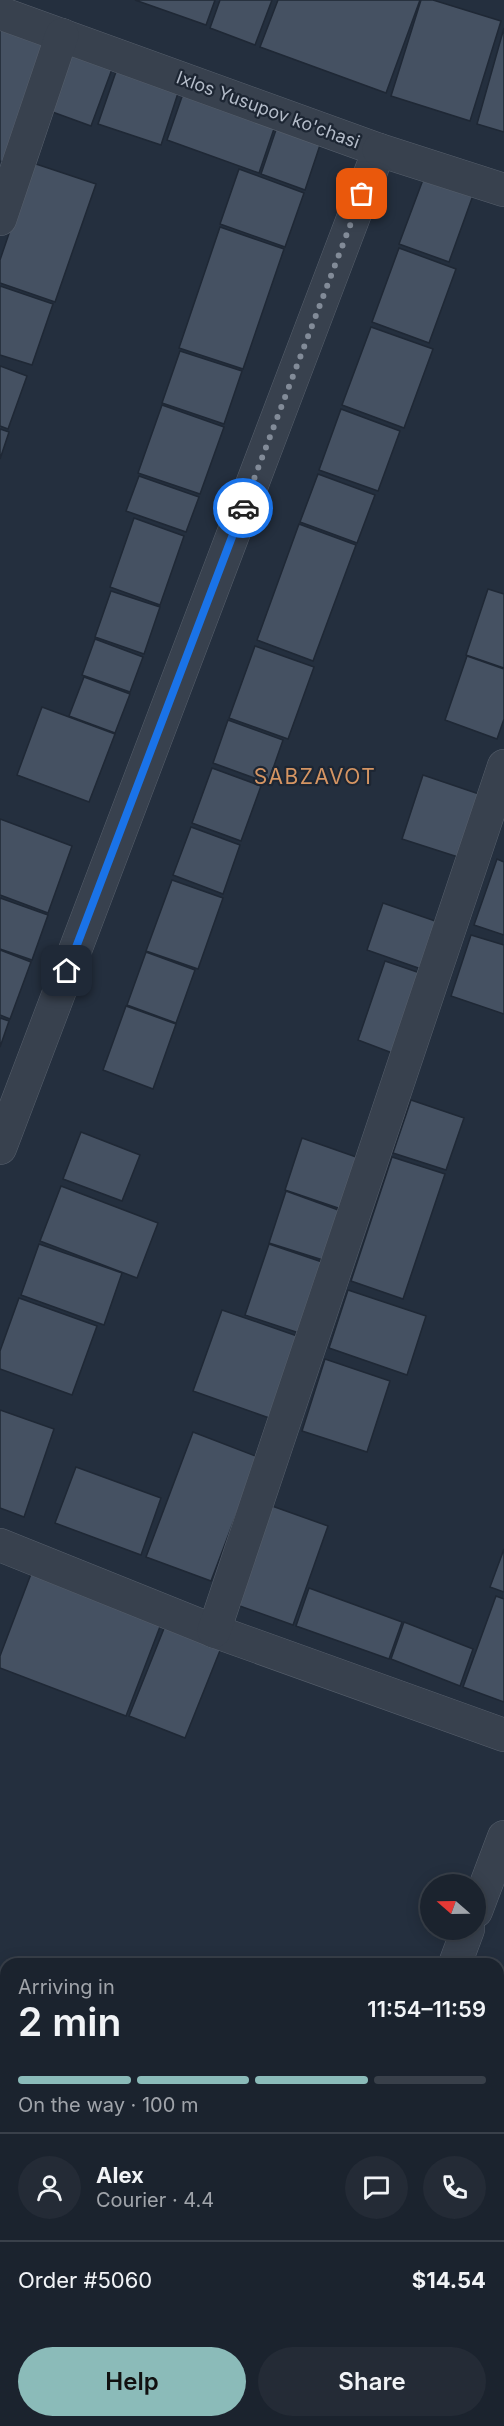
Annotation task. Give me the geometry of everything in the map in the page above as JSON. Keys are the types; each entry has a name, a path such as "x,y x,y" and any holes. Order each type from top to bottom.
{"street":[{"name":"Ixlos Yusupov ko'chasi","path":"0,13 379,150 0,1148"},
{"path":"0,219 62,35"},
{"path":"379,150 504,190"},
{"path":"214,1631 504,766"},
{"path":"0,1545 214,1631 504,1735"},
{"path":"486,1885 504,1837"},
{"path":"457,1958 464,1940"}],"building":[{"path":"135,0 215,0 206,25"},
{"path":"220,0 272,0 255,45 210,28"},
{"path":"278,0 420,0 386,93 260,47"},
{"path":"421,0 433,0 501,21 470,121 391,96"},
{"path":"0,23 51,41 7,164 0,161"},
{"path":"504,28 504,132 477,124"},
{"path":"71,45 115,61 91,126 47,110"},
{"path":"119,63 181,84 161,145 98,124"},
{"path":"186,85 278,117 259,173 167,140"},
{"path":"280,118 324,133 305,190 261,174"},
{"path":"33,163 96,184 55,302 0,283 0,260"},
{"path":"239,169 304,193 285,247 220,224"},
{"path":"427,169 476,187 449,262 399,244"},
{"path":"220,227 284,249 243,369 179,348"},
{"path":"399,248 456,269 429,343 372,322"},
{"path":"0,286 53,304 32,365 0,355"},
{"path":"371,327 433,349 404,428 342,405"},
{"path":"180,351 242,371 224,424 162,403"},
{"path":"0,366 27,376 8,429 0,426"},
{"path":"162,405 224,427 200,494 138,473"},
{"path":"341,409 400,431 378,491 319,470"},
{"path":"0,429 9,432 0,459"},
{"path":"318,474 375,495 357,543 300,522"},
{"path":"139,476 199,497 186,532 126,511"},
{"path":"134,518 184,536 160,605 110,587"},
{"path":"299,524 356,545 313,661 257,640"},
{"path":"488,589 504,594 504,668 466,655"},
{"path":"111,591 160,607 144,654 95,637"},
{"path":"95,639 143,657 130,692 82,675"},
{"path":"255,646 314,667 288,739 229,718"},
{"path":"467,656 504,669 504,719 497,739 445,720"},
{"path":"84,677 130,694 115,733 69,716"},
{"path":"42,707 115,734 89,802 17,775"},
{"path":"228,720 283,740 268,783 213,763"},
{"path":"212,768 261,786 241,841 192,823"},
{"path":"423,775 479,794 458,857 402,839"},
{"path":"0,819 72,846 48,913 0,895"},
{"path":"191,827 240,845 223,894 173,875"},
{"path":"497,859 504,862 504,935 474,925"},
{"path":"172,880 223,898 198,969 146,951"},
{"path":"0,898 48,915 32,960 0,949"},
{"path":"383,903 441,923 424,970 367,950"},
{"path":"471,935 504,945 504,1014 451,996"},
{"path":"0,950 31,962 10,1019 0,1015"},
{"path":"146,952 195,970 176,1023 127,1005"},
{"path":"385,961 423,974 395,1054 358,1040"},
{"path":"126,1006 176,1024 153,1089 103,1070"},
{"path":"0,1018 9,1021 0,1047"},
{"path":"411,1100 464,1118 446,1170 393,1153"},
{"path":"81,1132 140,1155 122,1201 63,1179"},
{"path":"302,1138 359,1158 341,1209 285,1190"},
{"path":"392,1157 445,1174 403,1299 351,1281"},
{"path":"61,1186 158,1223 137,1278 40,1241"},
{"path":"286,1191 341,1211 326,1261 269,1243"},
{"path":"39,1244 122,1273 104,1325 21,1295"},
{"path":"269,1244 325,1263 302,1334 245,1315"},
{"path":"348,1290 426,1316 407,1375 329,1348"},
{"path":"19,1298 97,1326 72,1395 0,1369 0,1351"},
{"path":"222,1310 300,1337 272,1419 193,1391"},
{"path":"325,1359 390,1381 367,1452 302,1431"},
{"path":"0,1410 54,1429 24,1517 0,1508"},
{"path":"193,1432 258,1457 211,1581 146,1557"},
{"path":"76,1467 161,1498 141,1555 55,1523"},
{"path":"272,1506 328,1526 293,1625 237,1605"},
{"path":"504,1549 504,1592 490,1587"},
{"path":"31,1574 161,1624 126,1716 0,1668 0,1656"},
{"path":"309,1588 402,1622 389,1659 296,1626"},
{"path":"496,1596 504,1599 504,1702 463,1687"},
{"path":"404,1622 473,1649 460,1686 391,1659"},
{"path":"165,1626 221,1648 185,1738 129,1716"}],"way so far":[{"path":"243,508 362,194"}],"district":[{"name":"SABZAVOT","path":"315,777"}],"route":[{"path":"67,971 243,508"}]}
